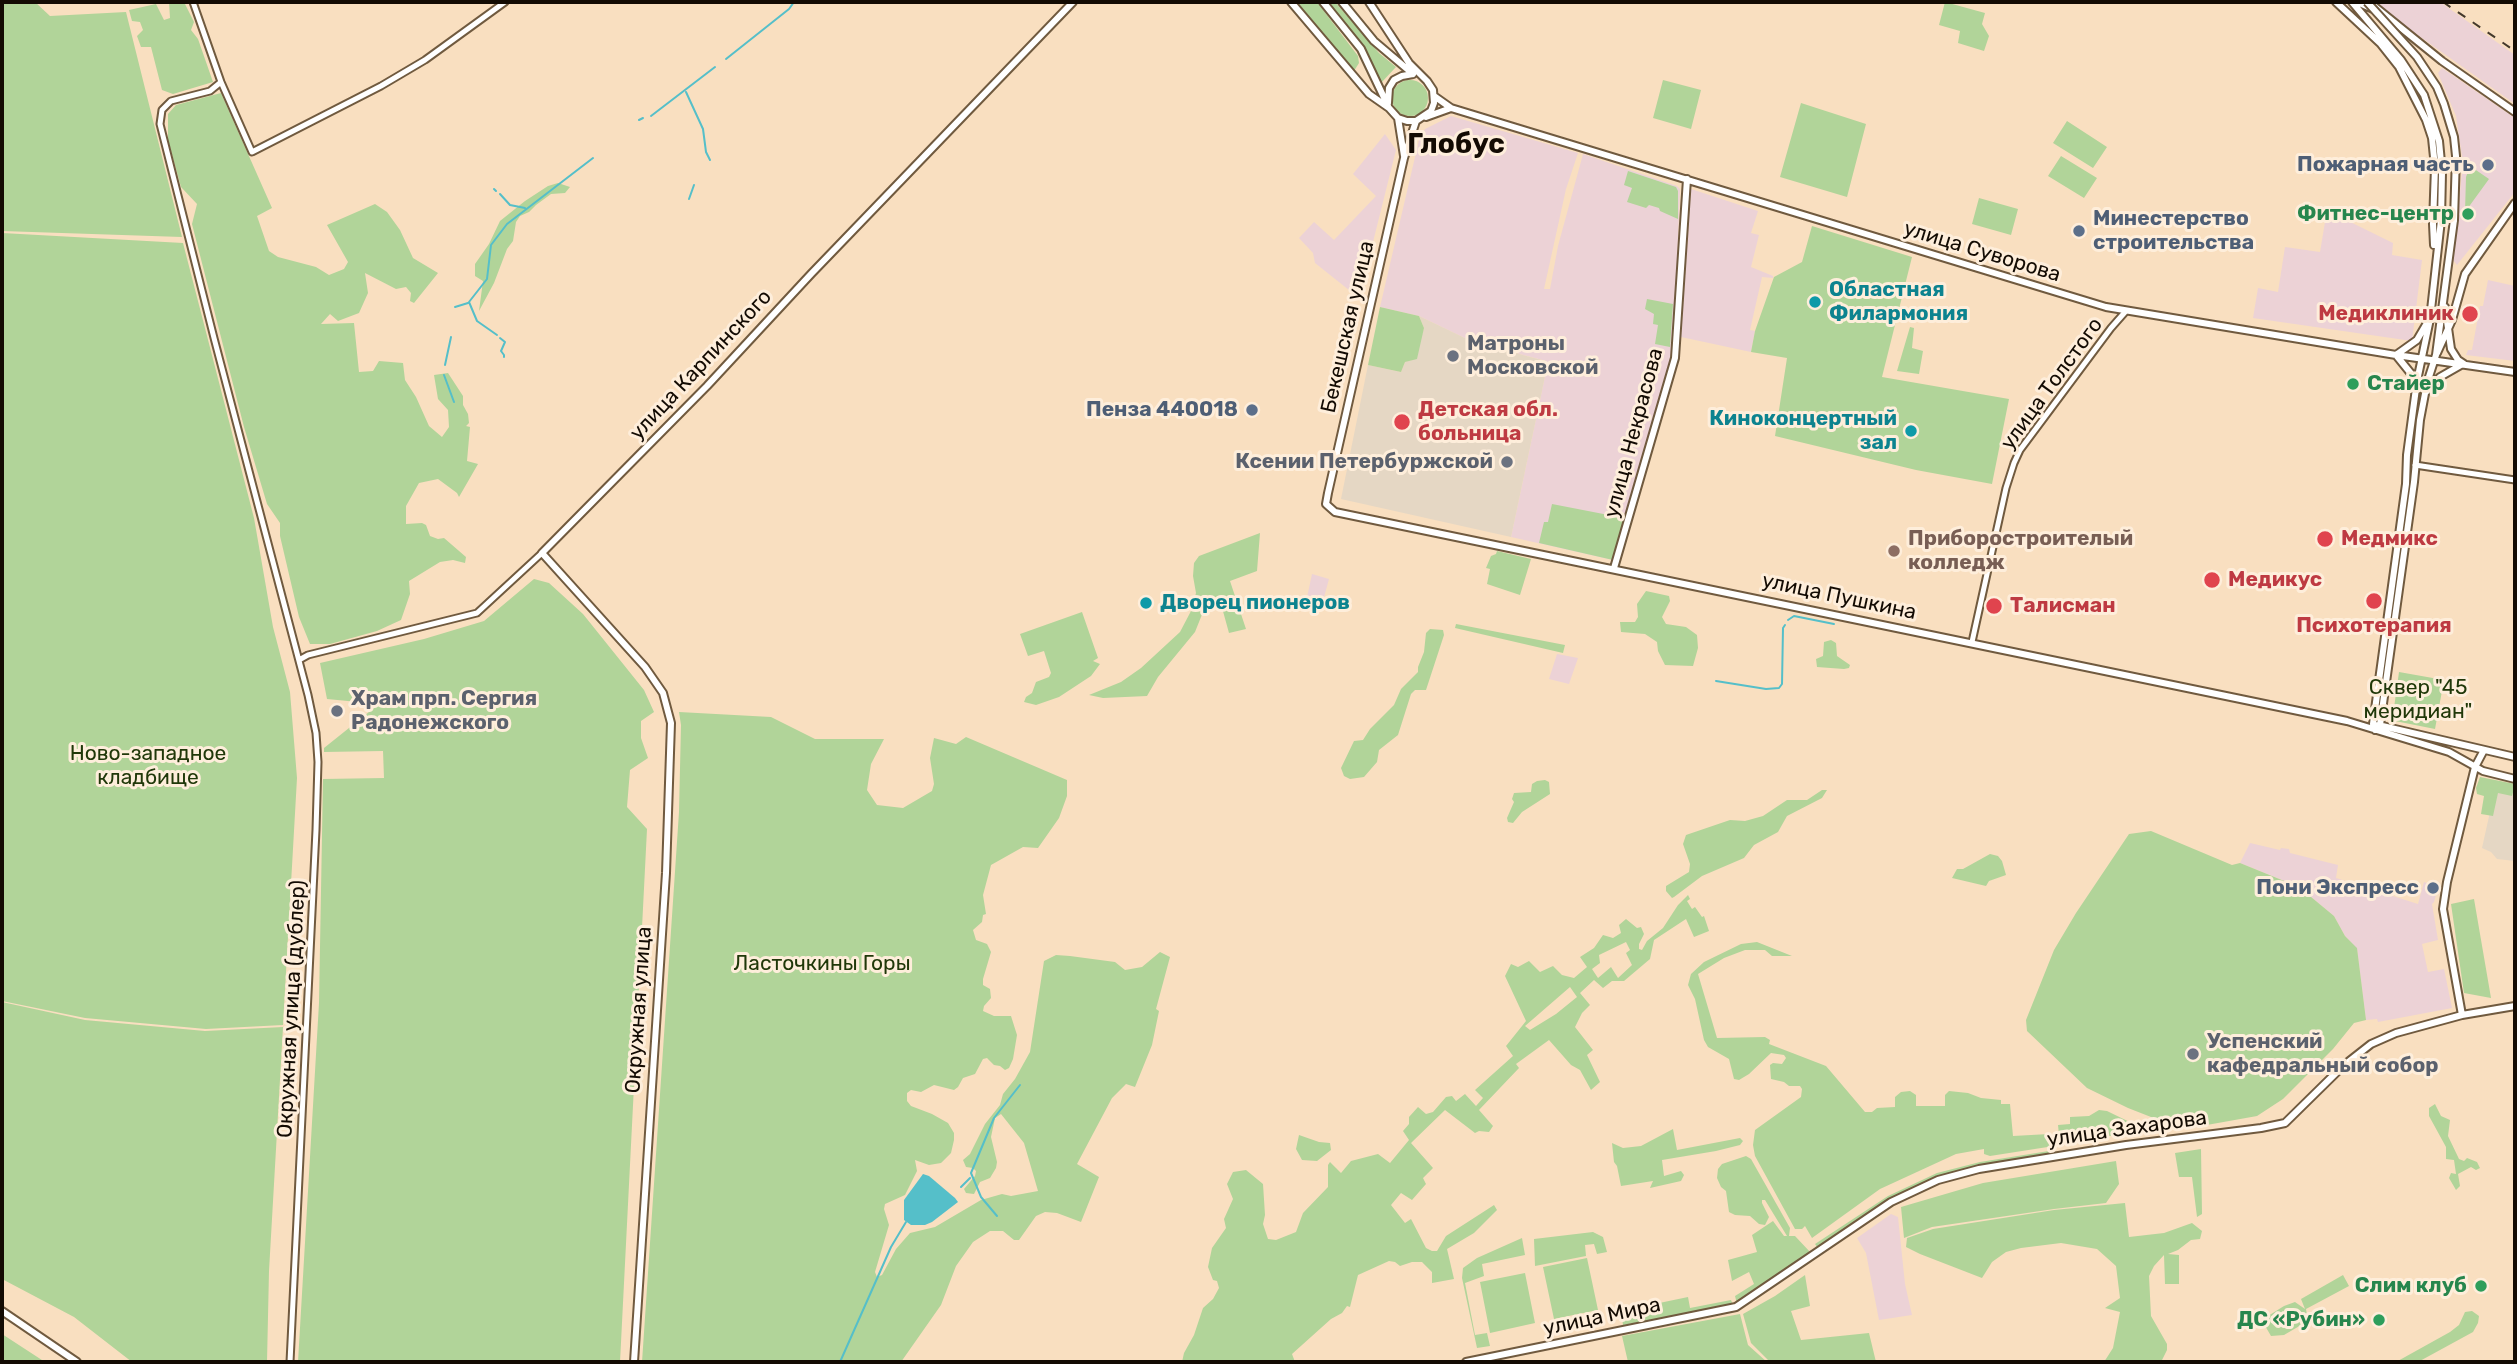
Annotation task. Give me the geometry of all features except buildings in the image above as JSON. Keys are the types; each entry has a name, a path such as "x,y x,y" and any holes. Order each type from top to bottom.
{"main road":[{"name":"улица Карпинского","path":"542,553 707,386 1073,2"},
{"path":"1291,2 1362,86 1398,118 1416,121 1451,108"},
{"path":"1323,2 1361,48 1389,108"},
{"path":"1342,2 1374,41 1413,74"},
{"path":"1369,2 1409,63 1427,81 1434,96 1431,111 1424,118"},
{"path":"2337,2 2351,4 2390,19"},
{"path":"2368,2 2435,56 2515,113"},
{"path":"2368,2 2417,57 2437,87 2454,137 2454,220 2435,358"},
{"path":"2351,4 2401,60 2427,104 2439,141 2442,173 2441,220 2430,318 2417,381 2399,560"},
{"path":"2351,4 2399,67 2426,120 2432,138 2435,167 2432,226 2435,257"},
{"path":"1389,108 1389,88 1402,76 1421,76"},
{"name":"улица Суворова","path":"1434,96 1451,108 2069,298 2126,311 2515,372"},
{"name":"Бекешская улица","path":"1398,118 1404,158"},
{"name":"Бекешская улица","path":"1326,504 1404,158 1416,121"},
{"name":"улица Некрасова","path":"1614,568 1675,358 1687,179"},
{"path":"2376,726 2424,393 2435,358 2448,330 2465,274 2515,203"},
{"path":"2424,393 2441,377 2465,365 2453,355 2443,299"},
{"path":"2417,381 2396,355 2417,340 2430,318"},
{"path":"2407,463 2415,465"},
{"name":"улица Пушкина","path":"1326,504 1335,512 1972,642 2515,757"},
{"name":"Окружная улица","path":"542,553 645,667 663,693 669,710 671,760 634,1362"},
{"name":"улица Пушкина","path":"2376,726 2449,752 2494,775 2515,779"},
{"path":"2462,1015 2443,909 2475,767 2484,750"},
{"name":"улица Захарова","path":"1744,1303 1891,1202 1938,1180 1979,1169 2285,1123 2343,1066 2371,1044 2396,1033 2462,1015 2515,1006"},
{"name":"улица Мира","path":"1466,1362 1706,1314 1744,1303"},
{"path":"2,1311 77,1362"}],"street":[{"path":"193,2 221,82 252,152 381,86 425,60 505,2"},
{"name":"Окружная улица (дублер)","path":"221,82 210,91 171,101 162,110 160,124 316,733 318,762 290,1362"},
{"name":"улица Толстого","path":"1972,642 2005,493 2020,450 2110,328 2126,311"},
{"path":"2415,465 2515,480"},
{"name":"улица Карпинского","path":"299,660 308,655 477,613 542,553"}],"shaded area":[{"path":"2371,2 2440,2 2515,55 2515,104"},
{"path":"2442,68 2515,118 2515,192 2457,265 2453,260 2463,163 2456,116 2438,73"},
{"path":"1451,116 1578,153 1566,189 1544,289 1550,289 1558,246 1583,154 1680,189 1674,337 1669,373 1613,560 1511,537 1547,367 1546,361 1471,341 1419,316 1380,307 1419,140 1425,129"},
{"path":"1385,134 1396,150 1359,298 1315,263 1313,253 1299,238 1314,222 1334,240 1376,196 1353,174"},
{"path":"1691,189 1758,211 1751,233 1759,235 1751,267 1773,278 1762,277 1750,330 1755,331 1751,352 1681,337"},
{"path":"2332,213 2393,243 2392,255 2422,260 2412,341 2253,318 2258,288 2278,292 2285,247 2320,252 2326,216"},
{"path":"2488,280 2515,286 2515,361 2466,355 2468,350 2472,350"},
{"path":"1419,316 1471,341 1545,361 1547,367 1511,537 1341,499 1368,365 1401,372 1405,362 1414,359 1424,328"},
{"path":"1312,574 1329,579 1321,608 1306,602"},
{"path":"1557,654 1578,658 1569,684 1549,679"},
{"path":"2496,785 2515,789 2515,861 2497,859 2482,848"},
{"path":"2250,843 2280,850 2289,849 2290,853 2338,865 2336,878 2418,904 2424,882 2438,887 2432,904 2438,940 2422,944 2428,972 2444,969 2452,1008 2378,1022 2377,1019 2366,1020 2357,949 2345,936 2334,916 2299,887 2240,863"},
{"path":"1891,1214 1898,1217 1905,1284 1912,1315 1879,1320 1866,1253 1857,1238"}],"green space":[{"path":"2,2 35,2 50,16 126,12 182,237 2,231"},
{"path":"169,2 184,2 194,22 191,30 198,39 213,82 173,94 162,90 151,47 141,47 137,36 143,30 140,22 132,21 129,10 156,4 164,20 170,18"},
{"path":"1297,2 1317,2 1358,56 1359,63 1354,71"},
{"path":"1328,2 1335,2 1379,53 1396,67 1381,83 1365,48"},
{"path":"1945,2 1985,13 1982,24 1989,36 1984,51 1958,43 1960,31 1939,25"},
{"path":"1410,80 1423,85 1428,98 1423,111 1410,116 1397,111 1392,98 1397,85"},
{"path":"1663,80 1701,90 1691,129 1653,118"},
{"path":"221,93 272,208 257,216 269,251 278,257 316,267 329,275 344,269 348,262 327,225 375,204 387,212 400,230 413,258 438,273 414,303 410,301 411,293 406,287 396,289 365,273 368,293 359,313 338,321 330,314 321,324 354,323 359,372 373,371 379,361 403,363 405,380 429,426 442,437 449,427 448,410 438,399 434,375 448,373 463,396 463,405 468,414 469,423 466,426 470,427 467,461 478,464 459,497 438,479 419,483 406,506 406,524 426,525 430,536 444,538 466,557 465,563 453,560 440,562 409,581 410,594 401,620 377,631 330,644 310,644 299,617 280,536 280,523 267,504 244,427 192,224 197,204 181,187 168,140 168,114 176,105"},
{"path":"1801,103 1866,124 1847,197 1780,177"},
{"path":"2067,121 2107,147 2093,168 2053,143"},
{"path":"2061,156 2097,178 2084,198 2048,176"},
{"path":"2470,166 2489,179 2465,212 2466,177"},
{"path":"1628,171 1676,187 1678,219 1659,208 1649,205 1646,208 1627,202 1632,188 1624,185"},
{"path":"558,183 570,187 565,193 551,194 520,216 516,222 513,241 479,311 483,281 475,276 475,264 500,221 525,201 548,186"},
{"path":"1979,198 2018,209 2011,235 1972,224"},
{"path":"1812,226 1912,257 1882,377 2009,399 1992,484 1916,470 1775,436 1787,358 1751,352 1755,331 1774,277 1802,262"},
{"name":"Ново-западное кладбище","path":"2,233 183,243 254,518 273,627 290,692 297,778 283,1025 206,1029 85,1018 2,1001"},
{"path":"1647,299 1673,304 1670,347 1655,344 1658,325 1653,324 1654,314 1645,309"},
{"path":"1380,307 1419,316 1424,328 1417,359 1405,362 1401,372 1368,365"},
{"path":"1910,327 1914,328 1912,348 1923,351 1919,374 1897,371"},
{"path":"1552,504 1624,518 1613,560 1539,543"},
{"path":"1260,533 1257,571 1230,581 1246,629 1229,633 1221,604 1205,607 1195,632 1158,677 1147,696 1103,698 1089,695 1121,682 1141,668 1180,632 1191,611 1196,593 1194,563 1199,556"},
{"path":"1497,551 1531,559 1520,595 1487,584 1490,569 1486,568 1491,556"},
{"path":"534,579 549,583 583,614 644,690 654,712 641,721 641,738 648,758 630,770 627,807 647,829 620,1362 298,1362 319,1003 323,779 384,778 383,751 324,752 324,748 379,704 327,699 320,663 424,639 484,621"},
{"path":"1646,591 1669,596 1670,601 1662,617 1666,624 1686,627 1697,635 1698,648 1693,666 1665,665 1657,642 1645,634 1621,632 1620,622 1635,622 1638,617 1637,604"},
{"path":"1082,612 1098,658 1093,661 1100,664 1091,676 1059,697 1036,705 1024,702 1032,693 1036,682 1049,677 1051,673 1044,651 1028,656 1020,634"},
{"path":"1456,624 1565,645 1563,653 1455,628"},
{"path":"1430,629 1443,630 1444,635 1426,690 1415,690 1411,694 1398,735 1379,750 1377,762 1364,777 1350,779 1344,776 1341,768 1354,741 1363,740 1394,705 1401,689 1418,672 1426,633"},
{"path":"1831,640 1836,643 1837,656 1850,665 1849,668 1817,667 1816,659 1823,656 1824,642"},
{"name":"Сквер \"45 меридиан\"","path":"2399,672 2444,680 2435,729 2395,721 2393,715"},
{"name":"Ласточкины Горы","path":"679,712 771,717 815,739 884,739 871,764 867,790 877,805 903,808 932,791 934,784 930,758 934,738 956,744 966,737 1067,780 1067,796 1059,818 1038,848 1023,847 991,865 983,895 986,914 973,930 976,940 987,944 991,952 983,985 990,989 991,998 983,1011 994,1016 1011,1016 1017,1035 1013,1059 1005,1070 987,1058 983,1059 975,1074 963,1078 954,1090 934,1085 921,1092 911,1090 907,1093 907,1101 911,1106 948,1123 954,1133 954,1140 951,1153 941,1163 929,1165 915,1160 917,1171 905,1195 885,1204 889,1225 875,1272 877,1277 882,1275 896,1249 910,1233 935,1227 981,1200 1002,1194 1011,1196 1038,1191 1024,1143 1001,1114 995,1118 991,1137 996,1168 990,1178 980,1182 974,1194 966,1193 964,1189 976,1171 966,1167 963,1160 970,1154 985,1124 1000,1105 1003,1094 1030,1052 1044,961 1056,955 1070,956 1115,962 1125,970 1142,967 1160,952 1170,957 1156,1009 1159,1011 1152,1045 1135,1087 1126,1084 1112,1098 1077,1164 1099,1177 1081,1222 1057,1213 1045,1212 1036,1216 1019,1240 1014,1240 1003,1231 990,1231 973,1242 956,1266 941,1305 901,1362 642,1362 679,812"},
{"path":"2480,777 2515,784 2512,796 2498,793 2493,816 2481,814 2484,796 2477,794 2476,788"},
{"path":"1545,780 1549,782 1550,794 1522,812 1513,823 1508,822 1514,793 1531,792 1532,784"},
{"path":"1822,790 1827,790 1822,798 1787,816 1778,832 1754,845 1744,858 1702,876 1672,898 1666,891 1666,886 1689,872 1690,864 1683,844 1686,835 1730,820 1745,821 1763,816 1787,800 1807,800"},
{"path":"2151,831 2232,865 2240,863 2299,887 2334,916 2345,936 2357,948 2366,1020 2354,1023 2333,1049 2283,1099 2257,1116 2190,1128 2174,1126 2087,1088 2027,1031 2026,1020 2054,950 2076,913 2129,834"},
{"path":"1990,854 1998,856 2002,861 2006,875 1989,881 1986,886 1952,878 1957,869 1963,869"},
{"path":"1688,895 1690,899 1687,901 1692,909 1695,907 1702,917 1704,916 1709,931 1694,937 1686,919 1654,940 1650,959 1624,981 1612,981 1603,988 1594,980 1580,993 1590,1005 1582,1013 1575,1027 1593,1050 1587,1055 1600,1082 1591,1090 1580,1070 1571,1065 1549,1040 1516,1064 1519,1068 1479,1110 1493,1126 1489,1132 1475,1133 1445,1110 1411,1143 1433,1168 1423,1178 1426,1184 1412,1200 1401,1193 1391,1205 1405,1223 1411,1219 1426,1248 1437,1251 1446,1236 1494,1205 1497,1210 1474,1233 1447,1249 1454,1279 1432,1283 1432,1272 1422,1262 1400,1266 1389,1261 1358,1275 1350,1307 1347,1306 1292,1354 1295,1362 1182,1362 1203,1308 1213,1299 1219,1288 1208,1267 1212,1248 1226,1228 1224,1219 1233,1199 1227,1184 1233,1172 1246,1170 1263,1184 1263,1224 1268,1239 1276,1240 1296,1232 1303,1213 1328,1187 1330,1162 1341,1173 1351,1161 1378,1154 1390,1163 1409,1140 1403,1131 1409,1124 1409,1117 1418,1107 1426,1114 1433,1112 1446,1097 1452,1096 1456,1101 1465,1094 1476,1106 1483,1098 1475,1090 1513,1056 1506,1046 1526,1021 1505,976 1511,964 1518,967 1529,961 1540,972 1553,966 1562,975 1574,978 1587,967 1580,957 1594,948 1603,935 1613,938 1621,933 1619,925 1626,919 1637,928 1641,927 1644,934 1639,949 1642,950 1647,941 1663,928","holes":["1626,942 1630,950 1626,953 1632,965 1618,978 1611,967 1598,978 1592,969 1600,963 1599,955","1570,987 1577,997 1530,1030 1525,1026"]},
{"path":"2474,899 2491,998 2464,993 2451,904"},
{"path":"1757,942 1792,956 1772,956 1765,950 1745,950 1724,958 1698,974 1717,1038 1765,1037 1770,1040 1769,1044 1826,1066 1865,1112 1895,1107 1895,1097 1901,1092 1910,1091 1916,1095 1916,1106 1945,1106 1945,1095 1949,1091 2001,1100 2001,1104 2010,1104 2013,1136 2049,1134 2054,1146 1990,1156 1984,1154 1984,1149 1956,1154 1880,1189 1812,1238 1805,1226 1795,1229 1755,1156 1753,1145 1755,1130 1801,1097 1802,1089 1800,1086 1789,1086 1771,1079 1770,1065 1782,1064 1786,1058 1784,1055 1771,1053 1749,1074 1739,1080 1734,1079 1729,1059 1708,1047 1704,1040 1695,999 1688,985 1691,974 1704,962 1741,944"},
{"path":"2,1002 85,1020 205,1031 283,1027 269,1271 267,1362 132,1362 74,1317 2,1279"},
{"path":"2435,1104 2441,1116 2450,1120 2448,1136 2459,1159 2464,1161 2467,1158 2477,1162 2480,1168 2476,1170 2471,1167 2458,1174 2460,1186 2456,1190 2449,1178 2451,1173 2456,1174 2454,1160 2446,1159 2446,1147 2429,1116 2429,1108"},
{"path":"2099,1110 2107,1111 2146,1130 2060,1144 2058,1125 2070,1124 2070,1117 2089,1116"},
{"path":"1673,1129 1677,1150 1740,1138 1743,1141 1740,1145 1716,1151 1662,1160 1664,1176 1681,1171 1684,1175 1681,1181 1650,1188 1653,1181 1621,1186 1612,1143 1623,1148 1641,1146"},
{"path":"1299,1135 1330,1143 1331,1150 1317,1161 1302,1160 1296,1149"},
{"path":"2201,1149 2202,1214 2197,1217 2192,1177 2179,1177 2175,1153"},
{"path":"2055,1150 2051,1154 1938,1176 1890,1201 1818,1248 1815,1244 1888,1196 1937,1173 1980,1162"},
{"path":"1746,1156 1751,1159 1790,1228 1789,1236 1795,1236 1811,1253 1737,1304 1735,1296 1754,1284 1749,1272 1732,1281 1728,1260 1757,1252 1752,1235 1773,1221 1784,1236 1787,1236 1765,1200 1762,1200 1762,1203 1769,1217 1765,1225 1759,1224 1750,1216 1729,1212 1726,1191 1717,1178 1718,1169 1722,1164"},
{"path":"2116,1161 2119,1184 2106,1203 1932,1227 1904,1238 1901,1207 1983,1183"},
{"path":"2125,1203 2129,1237 2164,1233 2192,1223 2202,1231 2200,1239 2191,1240 2168,1254 2179,1255 2179,1284 2165,1284 2164,1255 2149,1276 2151,1316 2167,1344 2161,1362 2104,1362 2113,1348 2120,1312 2105,1308 2120,1298 2116,1266 2097,1249 2061,1243 2021,1248 2006,1252 1992,1262 1982,1278 1906,1247 1907,1238 1933,1229 2054,1210"},
{"path":"1593,1232 1603,1237 1607,1252 1597,1254 1594,1244 1585,1245 1586,1256 1535,1266 1534,1239"},
{"path":"1522,1238 1525,1255 1482,1264 1484,1276 1465,1283 1475,1335 1487,1333 1490,1346 1477,1348 1462,1278 1463,1268 1477,1258"},
{"path":"1587,1258 1598,1310 1554,1319 1543,1267"},
{"path":"1525,1273 1535,1323 1490,1333 1480,1282"},
{"path":"1805,1275 1810,1306 1791,1311 1801,1340 1869,1333 1876,1362 1770,1362 1751,1343 1743,1314"},
{"path":"2343,1275 2349,1286 2306,1309 2308,1321 2284,1335 2271,1336 2264,1324 2268,1316 2295,1302 2305,1309 2301,1299"},
{"path":"1688,1297 1690,1308 1731,1300 1733,1305 1623,1325 1621,1311"},
{"path":"2472,1311 2479,1316 2473,1332 2418,1362 2396,1362 2450,1332 2459,1325 2465,1312"},
{"path":"1740,1314 1748,1345 1767,1362 1628,1362 1622,1336"},
{"path":"2,1334 45,1362 2,1362"}],"water":[{"path":"923,1174 929,1176 958,1202 932,1222 911,1225 904,1220 904,1200"}],"waterway":[{"path":"726,59 789,9 794,2"},
{"path":"651,116 715,67"},
{"path":"686,92 703,129 706,152 710,160"},
{"path":"639,120 643,118"},
{"path":"497,335 477,321 469,302 487,279 491,245 507,224 593,158"},
{"path":"689,199 694,185"},
{"path":"500,194 510,205 525,208"},
{"path":"455,307 468,303"},
{"path":"445,365 451,337"},
{"path":"500,338 505,342 501,351 504,357"},
{"path":"444,375 454,402"},
{"path":"1788,620 1794,616 1834,624"},
{"path":"1716,681 1766,689 1779,688 1782,684 1785,625"},
{"path":"997,1216 981,1197 971,1173 994,1118 1020,1085"},
{"path":"961,1187 970,1178"},
{"path":"840,1362 891,1247 906,1222"}],"railway":[{"path":"2443,2 2515,51"}],"place":[{"name":"Пожарная часть","path":"2488,165"},
{"name":"Фитнес-центр","path":"2468,214"},
{"name":"Минестерство строительства","path":"2079,231"},
{"name":"Областная Филармония","path":"1815,302"},
{"name":"Медиклиник","path":"2470,314"},
{"name":"Матроны Московской","path":"1453,356"},
{"name":"Стайер","path":"2353,384"},
{"name":"Пенза 440018","path":"1252,410"},
{"name":"Детская обл. больница","path":"1402,422"},
{"name":"Киноконцертный зал","path":"1911,431"},
{"name":"Ксении Петербуржской","path":"1507,462"},
{"name":"Медмикс","path":"2325,539"},
{"name":"Приборостроителый колледж","path":"1894,551"},
{"name":"Медикус","path":"2212,580"},
{"name":"Психотерапия","path":"2374,601"},
{"name":"Дворец пионеров","path":"1146,603"},
{"name":"Талисман","path":"1994,606"},
{"name":"Храм прп. Сергия Радонежского","path":"337,711"},
{"name":"Пони Экспресс","path":"2433,888"},
{"name":"Успенский кафедральный собор","path":"2193,1054"},
{"name":"Слим клуб","path":"2481,1286"},
{"name":"ДС «Рубин»","path":"2379,1320"}],"district":[{"name":"Глобус","path":"1456,145"}]}
